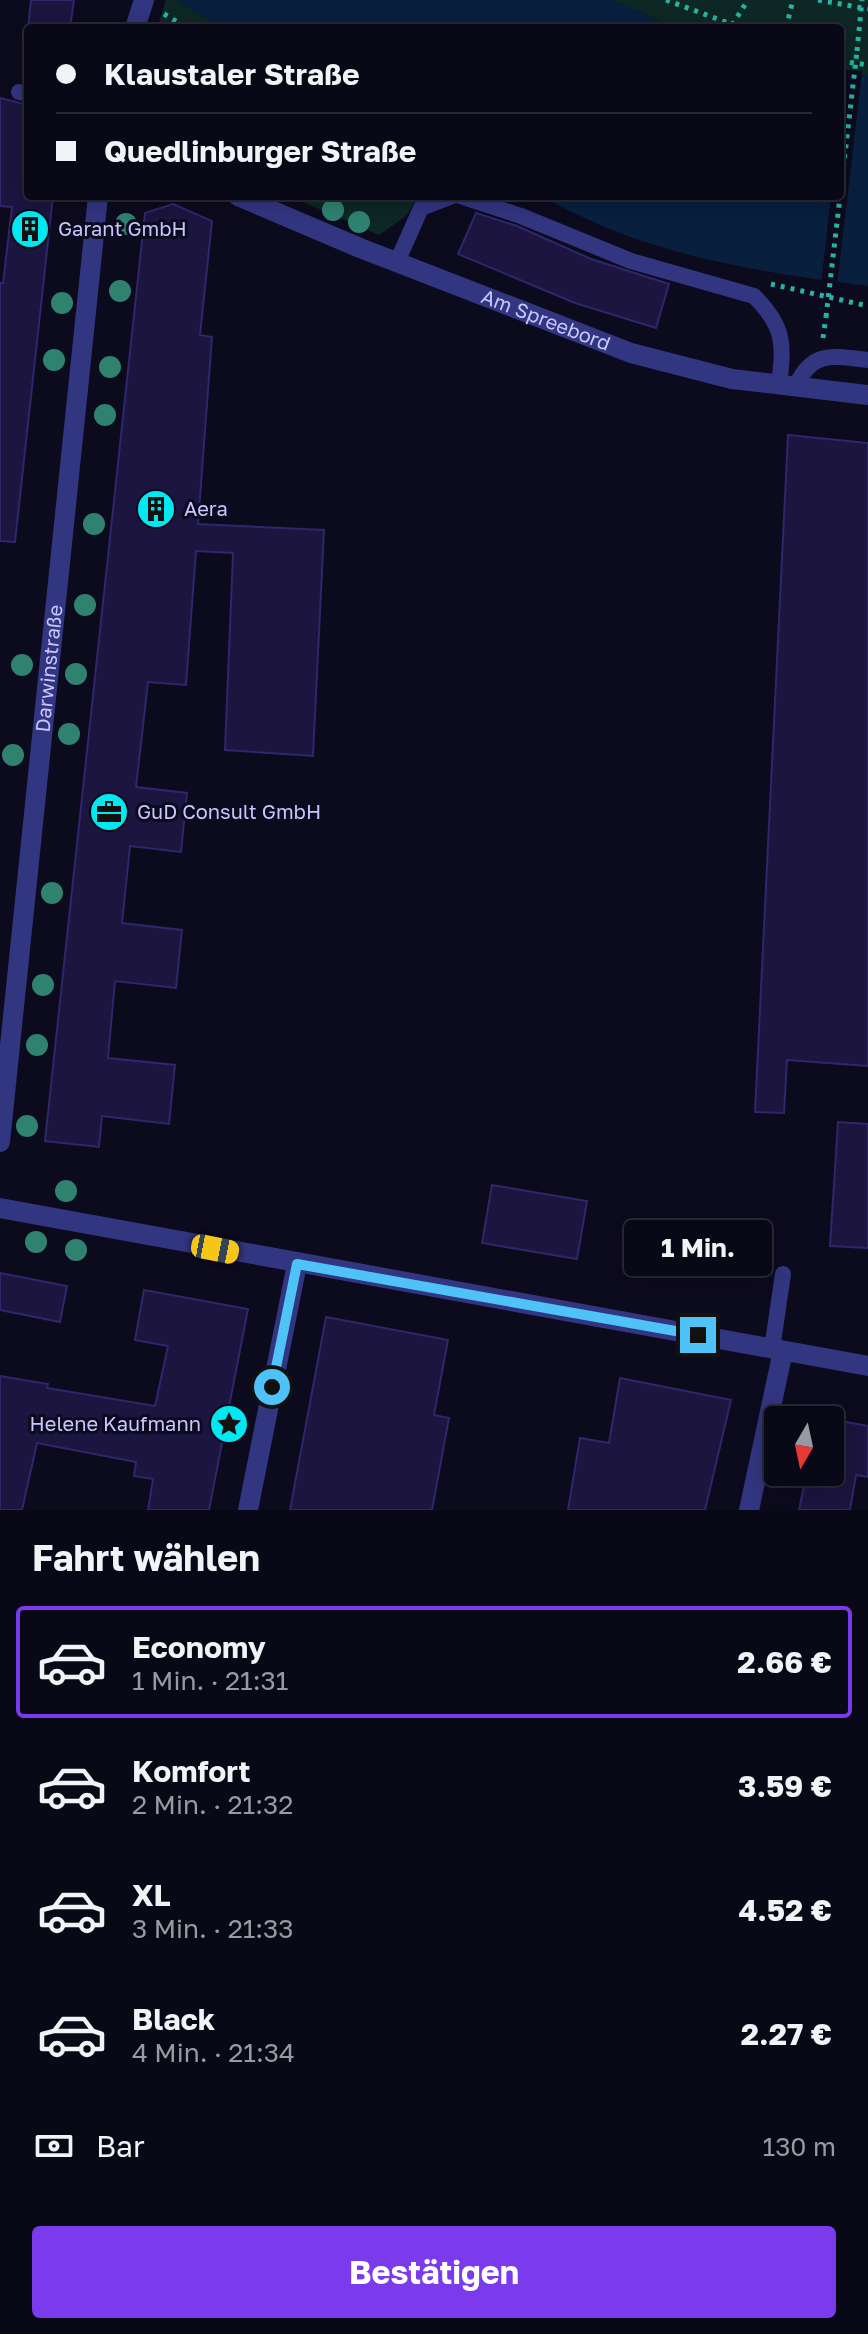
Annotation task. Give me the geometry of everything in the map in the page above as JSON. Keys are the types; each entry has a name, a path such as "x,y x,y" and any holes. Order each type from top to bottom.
{"street":[{"path":"136,24 144,0"},
{"name":"Darwinstraße","path":"0,1142 98,200"},
{"name":"Am Spreebord","path":"248,200 631,353 732,379 868,395"},
{"path":"0,1208 868,1366"},
{"path":"248,1510 297,1264"},
{"path":"749,1510 777,1350"}],"lane":[{"path":"397,262 421,208 442,200"},
{"path":"472,200 521,216 631,261 754,296 769,311 784,346 787,386"},
{"path":"787,386 820,358 868,360"},
{"path":"777,1350 783,1274"}],"path":[{"path":"666,0 729,24"},
{"path":"733,24 748,0"},
{"path":"787,24 793,0"},
{"path":"818,0 865,9"},
{"path":"844,163 865,9 862,0"},
{"path":"844,62 868,65"},
{"path":"823,339 840,200"}],"green space":[{"path":"166,0 177,0 216,24 158,24"},
{"path":"612,0 868,0 868,76 844,73 844,24 667,24"},
{"path":"298,200 416,200 406,216 379,235"}],"water":[{"path":"177,0 612,0 667,24 216,24"},
{"path":"844,73 868,76 868,286 716,261 657,246 547,200 844,200"}],"pier":[{"path":"845,70 862,71 837,286 821,284 831,200 844,200"}],"building":[{"path":"31,0 74,0 71,24 28,24"},
{"path":"0,98 24,104 24,200 53,200 15,542 0,541 0,283 3,283 12,207 0,206"},
{"path":"173,204 212,221 200,335 212,337 198,524 324,530 313,756 225,750 233,553 196,551 186,685 148,682 136,787 187,793 181,852 130,846 122,923 182,930 176,988 115,981 108,1058 175,1065 169,1124 102,1116 99,1147 45,1141 145,213"},
{"path":"476,213 517,226 591,259 669,284 656,328 575,303 458,254"},
{"path":"788,435 868,443 868,1066 787,1060 784,1113 755,1112"},
{"path":"838,1122 868,1124 868,1248 830,1246"},
{"path":"492,1185 587,1201 577,1259 482,1243"},
{"path":"0,1273 67,1286 60,1322 0,1310"},
{"path":"144,1290 248,1309 209,1510 148,1510 153,1479 134,1476 136,1462 37,1443 22,1510 0,1510 0,1376 48,1384 47,1388 155,1406 168,1346 135,1340"},
{"path":"326,1317 448,1340 434,1415 449,1418 432,1510 290,1510"},
{"path":"620,1378 731,1400 705,1510 568,1510 580,1438 609,1443"},
{"path":"844,1422 868,1426 868,1477 856,1475 850,1510 799,1510 804,1486 844,1486"}],"place":[{"name":"Garant GmbH","path":"30,229"},
{"name":"Aera","path":"156,509"},
{"name":"GuD Consult GmbH","path":"109,812"},
{"name":"Helene Kaufmann","path":"229,1424"}],"route":[{"path":"272,1387 297,1264 698,1335"}]}
